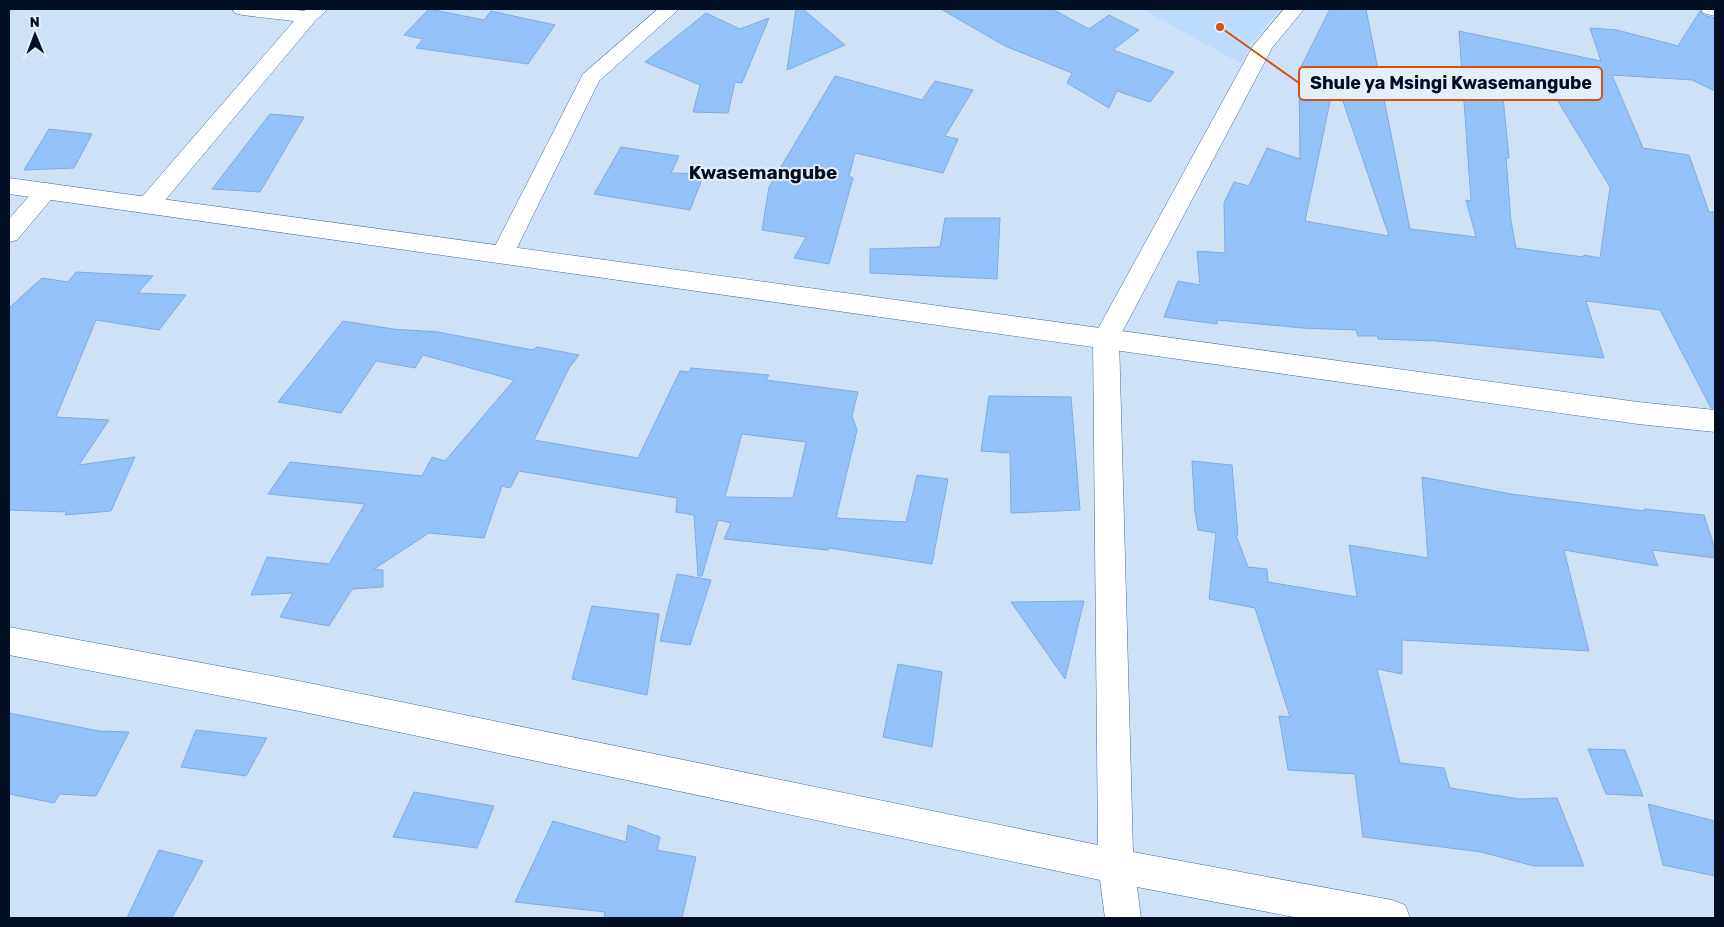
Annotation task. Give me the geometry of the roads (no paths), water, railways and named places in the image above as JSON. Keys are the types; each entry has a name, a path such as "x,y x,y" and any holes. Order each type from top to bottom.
{"street":[{"path":"242,9 313,13"},
{"path":"503,254 590,78 669,9"},
{"path":"1123,918 1116,866 1106,338 1263,46 1294,9"},
{"path":"1710,9 1715,10"},
{"path":"148,205 313,13"},
{"path":"9,186 1638,413 1715,421"},
{"path":"9,234 46,191"},
{"path":"9,640 299,696 1116,866 1392,918"}],"place":[{"name":"Shule ya Msingi Kwasemangube","path":"1220,27"}],"district":[{"name":"Kwasemangube","path":"763,172"}]}
